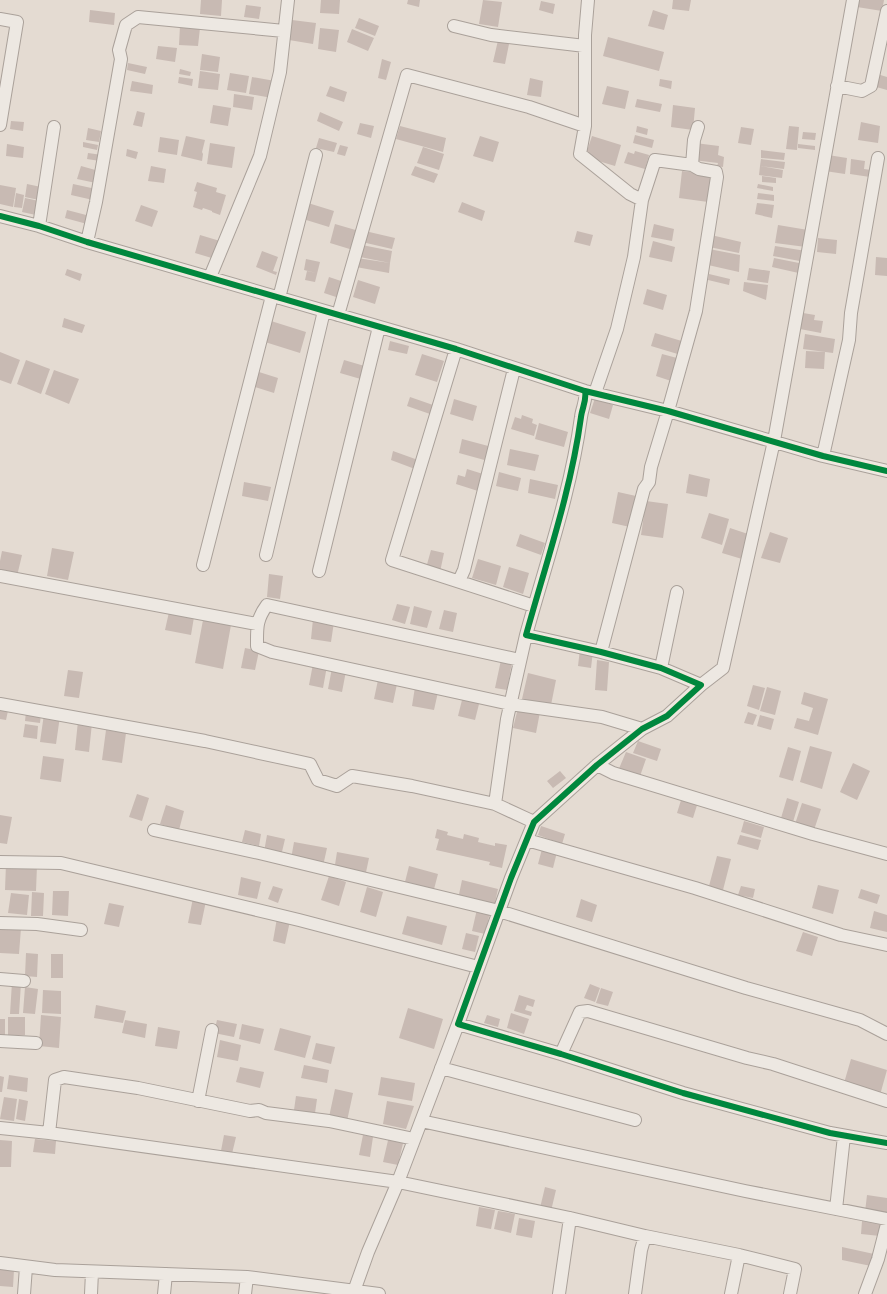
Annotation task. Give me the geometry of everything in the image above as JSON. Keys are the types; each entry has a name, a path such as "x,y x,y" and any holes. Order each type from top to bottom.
{"street":[{"path":"210,277 260,156 280,72 288,0"},
{"path":"588,0 585,126 580,154 630,194 642,200"},
{"path":"353,1292 398,1182 458,1024 510,878 534,822 597,765 642,729 667,716 701,685 723,668 774,441 852,0"},
{"path":"837,86 862,91 871,86 887,11"},
{"path":"86,242 96,202 121,59 119,50 126,25 138,17 284,31"},
{"path":"0,19 17,22 0,125"},
{"path":"454,26 491,35 586,46"},
{"path":"338,315 407,75 529,107 585,126"},
{"path":"692,165 694,140 698,127"},
{"path":"39,226 54,128"},
{"path":"203,565 275,297 316,155"},
{"path":"823,456 849,340 851,313 878,158"},
{"path":"495,804 510,704 526,635 564,504 582,409 617,329 634,257 642,200 655,160 692,165 699,169 716,172 717,177 696,311 651,467 649,482 644,489 601,652"},
{"path":"0,216 39,226 86,242 456,349 514,369 590,392 668,411 823,456 887,471"},
{"path":"266,555 324,311"},
{"path":"319,571 379,327"},
{"path":"456,349 392,560 534,606"},
{"path":"459,581 464,570 514,369"},
{"path":"0,576 257,624"},
{"path":"661,668 677,592"},
{"path":"520,660 267,604 260,614 257,624 257,646 272,652 510,704 602,717 642,729"},
{"path":"526,635 601,652 661,668 701,685"},
{"path":"0,704 205,741 310,764 318,780 337,786 352,776 412,786 495,804 534,822"},
{"path":"597,765 613,773 813,834 887,854"},
{"path":"154,830 259,853 498,912 746,988 860,1020 887,1034"},
{"path":"526,840 695,888 841,935 887,945"},
{"path":"0,862 61,863 299,920 478,968"},
{"path":"0,923 37,924 81,930"},
{"path":"0,979 24,981"},
{"path":"561,1054 580,1012 588,1011 747,1058 773,1064 886,1101"},
{"path":"458,1024 683,1092 830,1133 887,1143"},
{"path":"198,1101 212,1030"},
{"path":"0,1041 36,1043"},
{"path":"441,1068 635,1120"},
{"path":"49,1133 55,1080 64,1077 138,1088 250,1111 259,1110 266,1113 328,1121 414,1139"},
{"path":"421,1121 737,1190 887,1219"},
{"path":"0,1128 49,1133 398,1182 570,1218 645,1236 739,1255 795,1269 790,1294"},
{"path":"836,1209 844,1136"},
{"path":"559,1294 570,1218"},
{"path":"865,1294 878,1259 887,1224"},
{"path":"635,1294 641,1250 645,1236"},
{"path":"731,1294 739,1255"},
{"path":"0,1264 55,1270 92,1272 247,1277 307,1289 379,1294"},
{"path":"24,1294 26,1267"},
{"path":"91,1294 92,1272"},
{"path":"164,1294 166,1274"},
{"path":"245,1294 247,1277"}],"building":[{"path":"201,0 222,0 221,16 200,14"},
{"path":"321,0 340,0 339,14 320,13"},
{"path":"408,0 420,0 419,7 407,4"},
{"path":"483,0 502,2 498,27 479,24"},
{"path":"673,0 691,0 689,11 672,9"},
{"path":"859,0 884,0 882,11 857,7"},
{"path":"541,1 555,4 553,14 539,10"},
{"path":"246,5 261,7 259,19 244,17"},
{"path":"90,10 115,13 114,25 89,22"},
{"path":"653,10 668,15 664,30 648,26"},
{"path":"359,18 379,26 375,36 355,28"},
{"path":"292,20 316,23 313,44 289,40"},
{"path":"180,26 200,28 198,46 179,45"},
{"path":"320,28 339,30 336,52 318,49"},
{"path":"352,29 374,38 368,51 347,42"},
{"path":"499,36 510,39 505,64 493,62"},
{"path":"608,37 664,52 659,71 603,56"},
{"path":"158,46 177,48 175,62 156,59"},
{"path":"202,54 220,57 218,72 200,70"},
{"path":"382,59 391,62 386,80 378,78"},
{"path":"128,63 147,67 145,74 127,70"},
{"path":"180,69 191,72 190,76 179,74"},
{"path":"200,71 220,74 218,90 198,88"},
{"path":"230,73 249,76 246,93 227,90"},
{"path":"877,74 887,77 887,90 873,86"},
{"path":"179,77 193,79 192,86 178,83"},
{"path":"252,77 275,81 272,98 249,94"},
{"path":"530,78 543,81 541,97 527,95"},
{"path":"660,79 672,81 671,89 659,86"},
{"path":"132,81 153,85 152,94 130,91"},
{"path":"330,86 347,92 344,102 326,96"},
{"path":"607,86 629,91 625,109 602,104"},
{"path":"234,94 254,97 252,110 233,107"},
{"path":"637,99 662,104 660,112 635,107"},
{"path":"213,105 231,108 228,126 210,123"},
{"path":"673,105 695,108 693,130 671,127"},
{"path":"137,111 145,113 142,127 133,125"},
{"path":"320,112 343,122 339,131 317,121"},
{"path":"11,121 24,122 23,131 10,129"},
{"path":"861,122 880,126 878,143 858,140"},
{"path":"360,123 374,126 371,138 357,134"},
{"path":"400,126 446,138 443,152 396,139"},
{"path":"637,126 648,129 647,135 636,132"},
{"path":"789,126 799,127 797,150 786,149"},
{"path":"741,127 754,129 751,145 738,143"},
{"path":"88,128 101,131 99,142 86,140"},
{"path":"803,132 816,133 815,140 802,139"},
{"path":"635,135 654,140 652,148 633,143"},
{"path":"186,136 205,140 202,152 202,161 181,156"},
{"path":"480,136 499,142 493,162 473,156"},
{"path":"592,136 621,145 615,166 585,157"},
{"path":"160,137 179,140 177,155 158,152"},
{"path":"319,138 337,143 334,152 316,148"},
{"path":"83,142 98,145 97,150 83,147"},
{"path":"210,143 235,147 232,168 207,164"},
{"path":"695,143 719,146 718,155 724,157 723,167 717,166 718,163 693,160"},
{"path":"7,144 24,147 23,158 6,156"},
{"path":"798,144 815,146 815,150 798,148"},
{"path":"340,145 348,147 345,156 337,154"},
{"path":"423,147 444,154 439,170 417,163"},
{"path":"127,149 138,152 136,159 126,156"},
{"path":"761,150 785,153 784,160 761,158"},
{"path":"635,151 649,155 645,169 624,163 628,152 634,154"},
{"path":"88,153 102,155 100,161 87,159"},
{"path":"828,155 847,158 845,174 825,171"},
{"path":"761,159 785,162 784,169 760,166"},
{"path":"851,159 865,161 864,169 871,170 870,177 850,174"},
{"path":"81,166 99,171 96,183 77,179"},
{"path":"151,166 166,169 164,183 148,181"},
{"path":"415,166 438,174 434,183 411,175"},
{"path":"760,166 783,170 782,178 759,175"},
{"path":"682,171 712,175 708,202 679,198"},
{"path":"762,176 776,178 776,183 762,182"},
{"path":"197,182 217,188 216,192 226,195 220,215 203,208 202,210 193,207 197,192 194,191"},
{"path":"27,184 41,187 39,200 25,197"},
{"path":"73,184 96,189 93,200 71,195"},
{"path":"758,184 773,187 773,191 757,188"},
{"path":"0,185 16,188 13,207 0,204"},
{"path":"16,193 24,195 22,208 14,207"},
{"path":"758,193 774,195 774,201 757,199"},
{"path":"25,198 39,201 36,215 22,212"},
{"path":"462,202 485,211 482,221 458,212"},
{"path":"308,203 334,211 329,227 303,219"},
{"path":"757,203 774,205 772,218 755,214"},
{"path":"141,205 158,211 152,227 135,221"},
{"path":"67,210 90,216 87,224 65,218"},
{"path":"335,224 359,231 353,250 330,243"},
{"path":"654,224 674,229 672,241 651,237"},
{"path":"778,225 808,230 806,247 775,243"},
{"path":"365,231 395,238 392,249 362,242"},
{"path":"577,231 593,235 590,246 574,242"},
{"path":"200,235 220,241 215,259 195,253"},
{"path":"711,235 741,242 739,253 709,247"},
{"path":"818,238 837,240 836,254 817,252"},
{"path":"653,241 675,247 672,262 649,257"},
{"path":"362,245 392,251 390,263 360,257"},
{"path":"775,246 806,251 805,262 773,256"},
{"path":"709,249 740,255 739,272 708,265"},
{"path":"262,251 278,257 273,271 277,272 276,275 256,267"},
{"path":"876,257 887,258 887,276 875,275"},
{"path":"357,258 390,263 389,273 356,267"},
{"path":"774,258 804,264 803,274 772,267"},
{"path":"306,259 320,262 315,282 305,280 307,271 316,273 304,270"},
{"path":"749,268 770,271 768,283 747,280"},
{"path":"67,269 82,274 80,281 65,275"},
{"path":"709,274 730,279 729,285 708,280"},
{"path":"329,277 344,282 339,298 324,293"},
{"path":"358,280 380,287 375,304 353,297"},
{"path":"744,282 768,285 766,300 743,291"},
{"path":"647,289 667,295 663,310 643,304"},
{"path":"803,313 815,315 814,320 823,321 821,333 800,329"},
{"path":"64,318 85,325 82,333 62,327"},
{"path":"271,321 306,332 300,353 265,342"},
{"path":"655,333 685,342 681,355 651,346"},
{"path":"805,334 835,339 833,353 803,349"},
{"path":"390,341 409,346 407,354 388,350"},
{"path":"806,351 825,352 824,369 805,368"},
{"path":"0,352 20,360 11,384 0,380"},
{"path":"422,354 444,361 437,382 415,375"},
{"path":"662,354 677,358 671,381 656,376"},
{"path":"26,360 50,369 41,394 17,384"},
{"path":"344,360 368,367 364,380 340,373"},
{"path":"54,370 79,379 69,404 45,394"},
{"path":"259,372 278,378 274,393 255,387"},
{"path":"410,397 433,405 430,414 407,406"},
{"path":"595,398 613,405 609,419 590,413"},
{"path":"454,399 477,406 473,421 450,414"},
{"path":"522,415 533,419 532,423 537,425 534,436 511,429 515,417 521,419"},
{"path":"539,423 568,432 564,447 535,439"},
{"path":"462,439 492,447 488,461 459,453"},
{"path":"510,449 539,455 535,471 507,465"},
{"path":"393,451 418,460 415,469 391,460"},
{"path":"467,469 483,474 478,491 456,484 458,475 465,477"},
{"path":"499,472 521,478 518,491 496,486"},
{"path":"689,474 710,479 707,497 686,493"},
{"path":"530,479 558,485 555,499 528,493"},
{"path":"244,482 271,487 268,501 242,496"},
{"path":"618,492 636,496 630,527 612,523"},
{"path":"646,501 668,504 663,538 641,535"},
{"path":"709,513 729,519 722,545 701,538"},
{"path":"730,528 751,535 742,559 722,553"},
{"path":"770,532 788,538 780,563 761,558"},
{"path":"520,534 545,543 541,555 516,546"},
{"path":"52,548 74,552 68,580 47,576"},
{"path":"431,550 444,553 440,572 426,568"},
{"path":"2,551 22,555 17,576 0,572"},
{"path":"478,559 501,566 496,585 472,578"},
{"path":"509,567 529,573 523,594 503,587"},
{"path":"269,574 283,576 280,599 267,597"},
{"path":"397,604 410,607 405,624 392,620"},
{"path":"414,606 432,611 427,628 410,624"},
{"path":"444,610 457,613 453,632 439,629"},
{"path":"169,612 194,617 191,635 165,630"},
{"path":"313,619 334,622 331,642 311,639"},
{"path":"203,620 231,625 223,669 195,663"},
{"path":"245,648 259,651 255,670 241,668"},
{"path":"580,649 593,651 591,668 578,666"},
{"path":"501,660 512,662 507,690 495,688"},
{"path":"597,660 609,662 607,691 595,690"},
{"path":"313,664 327,666 323,688 309,685"},
{"path":"332,668 346,671 342,692 328,689"},
{"path":"68,670 83,672 79,698 64,696"},
{"path":"528,673 556,680 551,705 522,699"},
{"path":"378,680 397,684 393,703 374,699"},
{"path":"753,685 765,688 759,710 747,706"},
{"path":"415,687 438,692 434,710 412,706"},
{"path":"767,687 781,691 775,715 760,711"},
{"path":"804,692 828,699 818,735 794,728 797,718 809,721 813,708 801,704"},
{"path":"463,696 480,700 475,720 458,716"},
{"path":"0,705 9,706 6,720 0,719"},
{"path":"518,708 540,712 536,733 513,728"},
{"path":"26,712 41,714 40,723 25,721"},
{"path":"748,712 757,715 753,725 744,723"},
{"path":"44,714 60,716 56,744 40,742"},
{"path":"760,715 774,719 771,730 757,726"},
{"path":"78,721 92,723 89,752 75,750"},
{"path":"25,724 38,726 37,739 23,737"},
{"path":"106,730 126,733 122,763 102,760"},
{"path":"638,741 661,749 657,761 633,753"},
{"path":"810,746 832,752 822,789 800,782"},
{"path":"788,747 801,751 793,781 779,777"},
{"path":"626,752 646,759 639,779 618,771"},
{"path":"43,756 64,759 61,782 40,779"},
{"path":"853,763 870,771 857,800 840,792"},
{"path":"560,771 566,778 553,788 547,781"},
{"path":"137,794 149,798 142,821 129,817"},
{"path":"682,797 698,802 693,818 677,813"},
{"path":"787,798 799,802 793,822 781,818"},
{"path":"802,803 821,809 814,830 795,824"},
{"path":"166,805 184,811 179,830 160,824"},
{"path":"0,815 12,817 7,844 0,843"},
{"path":"744,821 764,827 761,838 741,832"},
{"path":"541,826 565,834 562,844 538,835"},
{"path":"437,829 448,832 447,835 463,839 464,834 479,838 478,842 495,846 495,843 507,845 502,868 489,865 490,862 436,850 439,839 435,838"},
{"path":"245,830 261,834 259,846 242,842"},
{"path":"267,835 285,839 281,856 264,852"},
{"path":"740,835 761,840 758,850 737,844"},
{"path":"294,842 327,848 323,866 291,859"},
{"path":"542,849 557,852 553,868 538,864"},
{"path":"337,852 369,858 365,877 334,871"},
{"path":"717,856 731,859 723,890 709,886"},
{"path":"6,864 37,865 36,891 5,890"},
{"path":"409,866 438,874 433,893 404,886"},
{"path":"329,876 346,882 339,906 321,900"},
{"path":"241,877 261,882 257,899 238,895"},
{"path":"462,880 498,889 494,907 458,899"},
{"path":"818,885 839,890 833,914 812,908"},
{"path":"273,886 283,889 278,903 268,899"},
{"path":"741,886 755,889 753,898 738,895"},
{"path":"367,887 383,892 376,917 360,912"},
{"path":"861,889 880,895 877,904 858,898"},
{"path":"53,891 69,891 68,916 52,915"},
{"path":"32,892 44,893 43,916 31,916"},
{"path":"11,893 29,895 27,915 8,913"},
{"path":"193,898 206,901 201,925 188,923"},
{"path":"581,899 597,905 592,922 576,917"},
{"path":"109,903 124,906 119,927 104,924"},
{"path":"477,909 490,912 485,934 472,931"},
{"path":"874,911 887,915 887,932 870,928"},
{"path":"407,916 447,926 442,945 402,934"},
{"path":"277,918 290,921 285,944 273,941"},
{"path":"0,927 21,928 19,954 0,953"},
{"path":"803,932 818,937 812,956 796,951"},
{"path":"466,933 479,936 475,952 462,949"},
{"path":"26,953 38,954 37,977 25,976"},
{"path":"51,954 63,954 63,978 51,978"},
{"path":"12,982 21,983 19,1014 10,1014"},
{"path":"590,984 600,988 595,1002 584,998"},
{"path":"25,987 38,989 35,1014 23,1013"},
{"path":"601,988 613,992 608,1006 596,1003"},
{"path":"43,990 61,991 61,1014 42,1013"},
{"path":"519,995 535,1000 533,1007 527,1005 525,1010 532,1012 531,1016 514,1011"},
{"path":"96,1005 126,1011 123,1023 94,1018"},
{"path":"408,1008 443,1019 434,1049 399,1038"},
{"path":"511,1013 529,1019 524,1034 507,1028"},
{"path":"41,1015 61,1017 59,1048 39,1046"},
{"path":"487,1015 500,1019 498,1027 484,1023"},
{"path":"8,1017 25,1017 25,1035 8,1035"},
{"path":"0,1019 5,1019 5,1037 0,1038"},
{"path":"125,1020 147,1024 145,1038 122,1033"},
{"path":"217,1020 237,1024 234,1037 214,1033"},
{"path":"242,1024 264,1029 260,1044 239,1039"},
{"path":"158,1027 180,1031 177,1049 155,1046"},
{"path":"280,1028 311,1036 305,1058 274,1050"},
{"path":"220,1040 241,1045 238,1061 217,1057"},
{"path":"316,1043 335,1047 331,1064 312,1059"},
{"path":"851,1059 887,1070 880,1095 844,1083"},
{"path":"304,1065 329,1070 327,1083 301,1078"},
{"path":"240,1067 264,1072 260,1088 236,1082"},
{"path":"9,1075 28,1078 27,1092 7,1089"},
{"path":"0,1076 4,1077 2,1092 0,1092"},
{"path":"381,1077 415,1083 412,1101 378,1095"},
{"path":"335,1089 353,1093 347,1121 329,1117"},
{"path":"296,1096 317,1099 315,1113 294,1110"},
{"path":"4,1097 17,1099 14,1121 0,1119"},
{"path":"19,1099 28,1101 25,1121 16,1119"},
{"path":"387,1101 414,1106 406,1129 383,1124"},
{"path":"224,1135 236,1137 231,1158 220,1156"},
{"path":"363,1135 373,1137 370,1157 359,1155"},
{"path":"389,1136 404,1139 398,1165 383,1162"},
{"path":"35,1139 56,1141 55,1154 33,1152"},
{"path":"0,1140 12,1141 11,1167 0,1167"},
{"path":"545,1187 556,1190 551,1211 540,1208"},
{"path":"867,1195 887,1198 887,1213 865,1212"},
{"path":"479,1207 495,1210 491,1229 476,1226"},
{"path":"498,1211 515,1214 511,1233 494,1229"},
{"path":"519,1218 535,1221 532,1238 516,1235"},
{"path":"862,1221 882,1223 880,1236 861,1234"},
{"path":"842,1247 874,1254 871,1266 842,1260"},
{"path":"0,1269 14,1270 13,1287 0,1286"}],"cycle path":[{"path":"0,216 39,226 87,242 456,349 585,391 668,411 823,456 887,471"},
{"path":"585,391 585,401 571,472 550,554 526,635 601,652 661,668 701,685 667,716 642,729 597,765 534,822 511,878 458,1024 561,1054 683,1093 830,1133 887,1143"}]}
